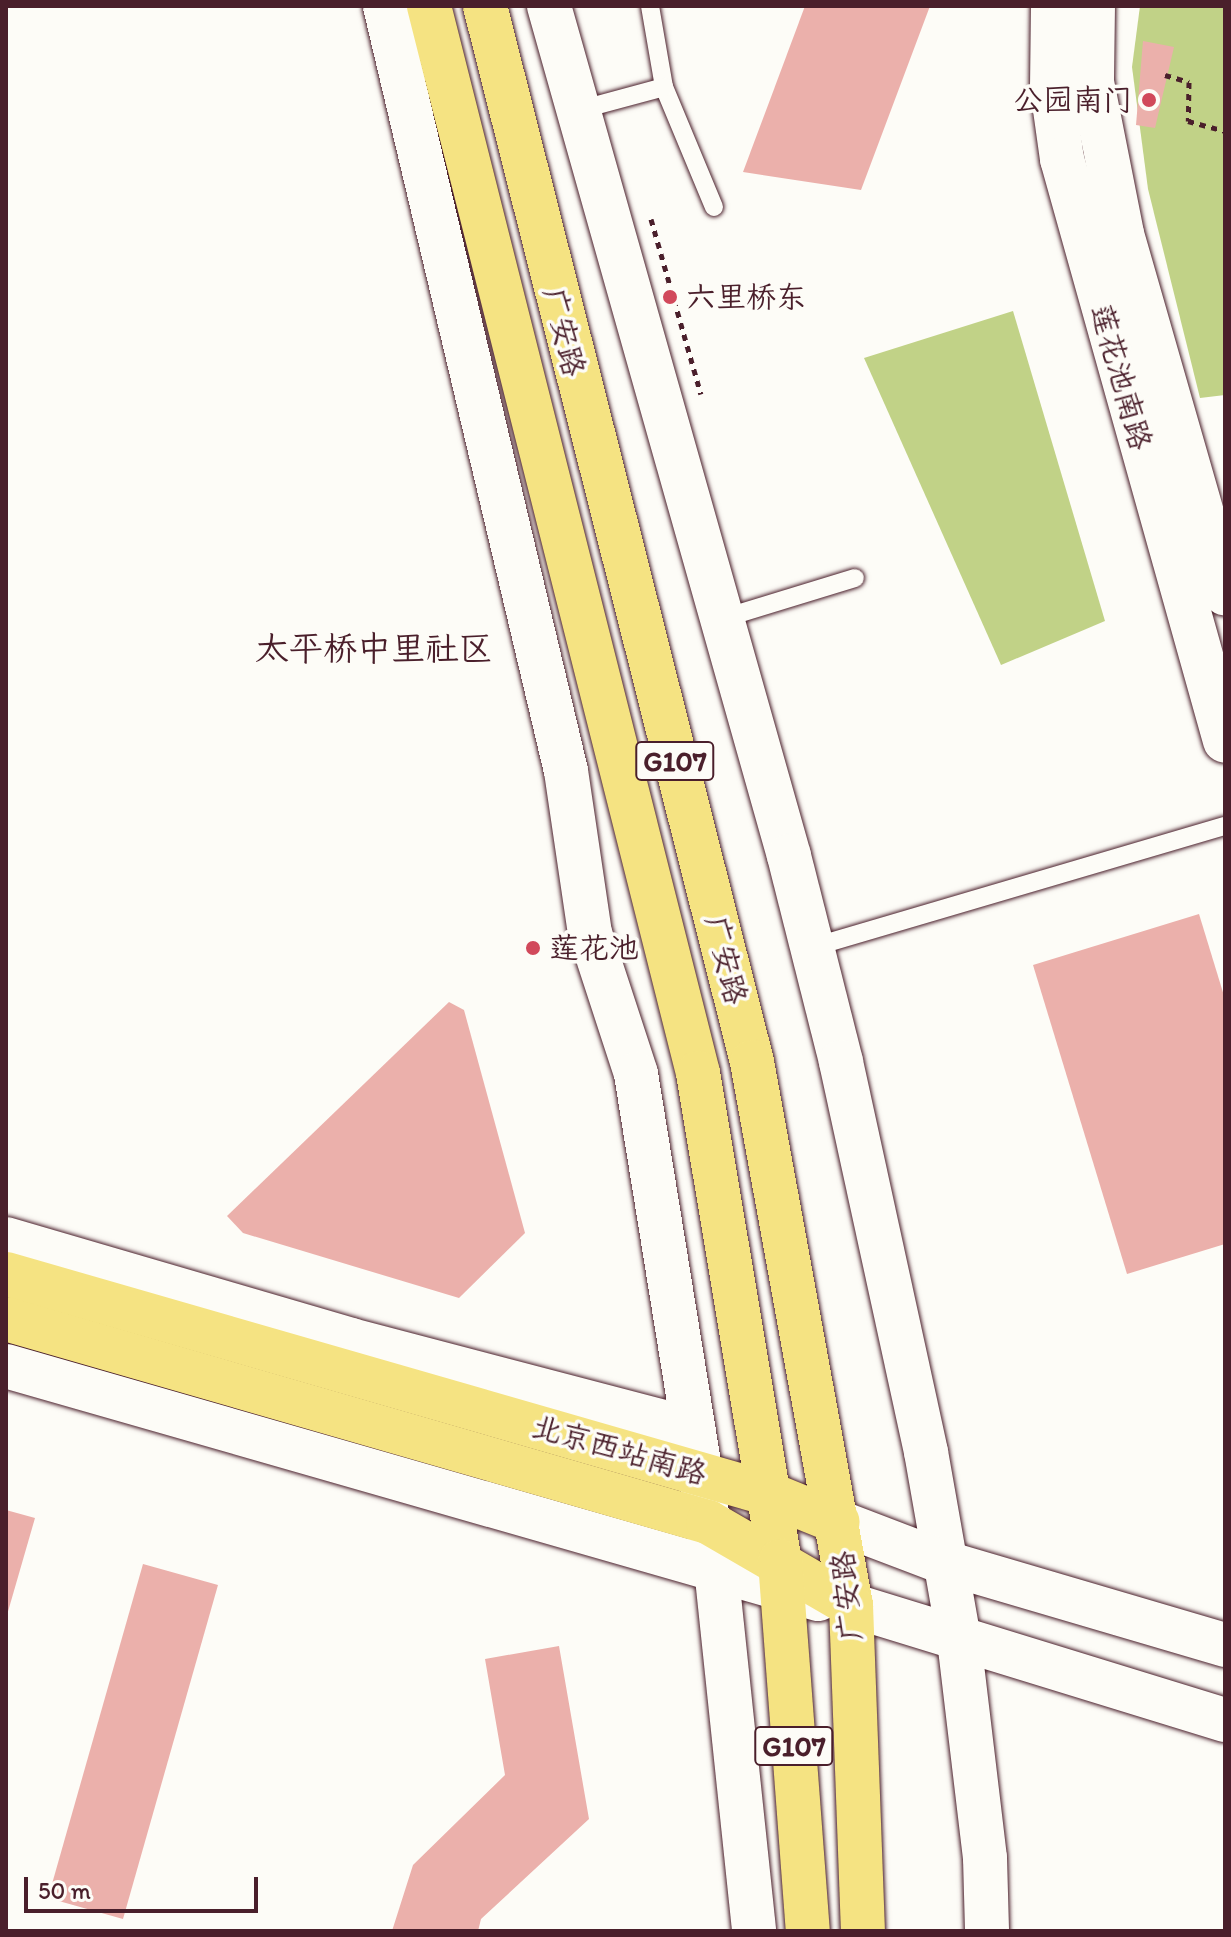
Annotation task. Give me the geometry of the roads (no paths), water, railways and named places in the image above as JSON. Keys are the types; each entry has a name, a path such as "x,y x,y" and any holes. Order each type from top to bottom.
{"main road":[{"name":"广安路","path":"429,6 698,1073 780,1576 808,1931"},
{"name":"广安路","path":"485,6 752,1062 851,1605 863,1931"},
{"name":"北京西站南路","path":"6,1274 769,1494 838,1522"},
{"name":"北京西站南路","path":"6,1319 708,1522 780,1576 851,1605"}],"street":[{"path":"385,6 566,771 590,933 636,1074 716,1568 754,1931"},
{"path":"549,6 813,947 926,1452 959,1640 985,1858 987,1931"},
{"name":"莲花池南路","path":"1053,6 1052,88 1062,159 1225,741"},
{"name":"莲花池南路","path":"1093,6 1092,82 1122,234 1225,594"},
{"path":"566,771 581,606"},
{"name":"北京西站南路","path":"6,1239 351,1340 693,1430"},
{"name":"北京西站南路","path":"6,1366 716,1568 780,1576"},
{"name":"北京西站南路","path":"838,1522 943,1562 1225,1645"},
{"name":"北京西站南路","path":"851,1605 1225,1720"},
{"path":"1182,1706 1225,1732"}],"lane":[{"path":"650,6 664,87 714,207"},
{"path":"576,111 664,87"},
{"path":"721,619 855,578"},
{"path":"813,947 1225,826"}],"place":[{"name":"公园南门","path":"1149,100"},
{"name":"六里桥东","path":"670,297"},
{"name":"莲花池","path":"533,948"}],"district":[{"name":"太平桥中里社区","path":"374,649"}]}
